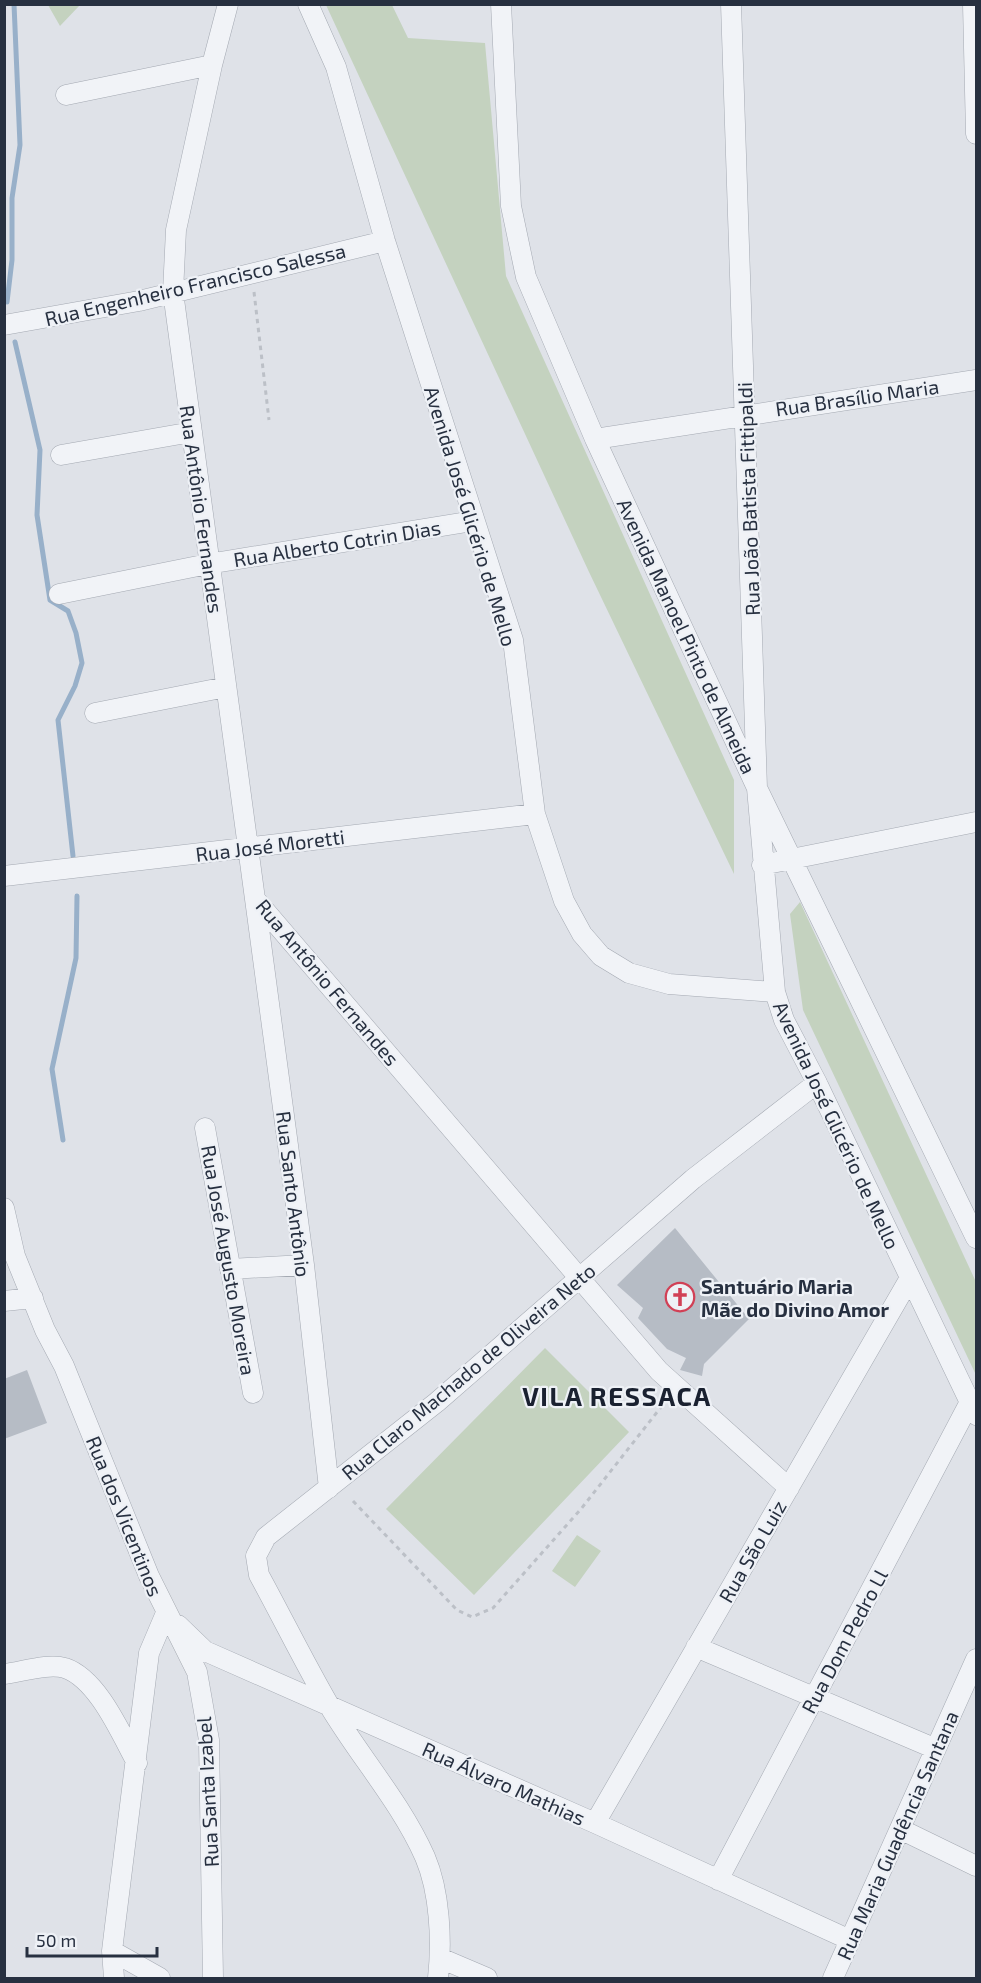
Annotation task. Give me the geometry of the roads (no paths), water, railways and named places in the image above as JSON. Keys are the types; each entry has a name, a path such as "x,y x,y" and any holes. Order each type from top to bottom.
{"street":[{"name":"Rua Antônio Fernandes","path":"228,4 212,64 176,230 173,292 255,899 676,1388 789,1488"},
{"name":"Avenida José Glicério de Mello","path":"308,4 336,67 385,241 513,640 535,814 564,901 582,934 601,956 629,973 669,984 775,992 784,1020 817,1083 974,1409"},
{"name":"Avenida Manoel Pinto de Almeida","path":"501,4 511,206 526,277 595,439 757,788 976,1239"},
{"name":"Rua João Batista Fittipaldi","path":"730,4 757,788 775,992"},
{"path":"973,4 976,134"},
{"path":"66,95 212,64"},
{"name":"Rua Engenheiro Francisco Salessa","path":"4,325 91,311 385,241"},
{"name":"Rua Brasílio Maria","path":"595,439 976,380"},
{"path":"61,456 192,432"},
{"name":"Rua Alberto Cotrin Dias","path":"59,594 208,564 473,521"},
{"path":"95,713 226,687"},
{"name":"Rua José Moretti","path":"4,876 535,814"},
{"path":"762,865 976,822"},
{"name":"Rua Santo Antônio","path":"255,899 304,1265 329,1488"},
{"name":"Rua Claro Machado de Oliveira Neto","path":"438,1978 440,1958 436,1900 426,1858 407,1824 330,1707 259,1575 256,1556 266,1537 437,1402 693,1179 817,1083"},
{"name":"Rua José Augusto Moreira","path":"205,1128 253,1393"},
{"name":"Rua dos Vicentinos","path":"4,1208 15,1256 166,1613 149,1653 112,1951 114,1978"},
{"path":"230,1269 304,1265"},
{"name":"Rua São Luiz","path":"595,1823 910,1278"},
{"path":"4,1301 33,1298"},
{"name":"Rua Dom Pedro Ll","path":"718,1880 815,1696 974,1409"},
{"name":"Rua Álvaro Mathias","path":"166,1613 205,1651 595,1823 850,1940"},
{"name":"Rua Santa Izabel","path":"166,1613 197,1672 208,1740 213,1978"},
{"path":"696,1647 936,1749"},
{"name":"Rua Maria Guadência Santana","path":"833,1978 976,1659"},
{"path":"4,1674 64,1668 83,1680 102,1700 137,1762"},
{"path":"900,1829 976,1866"},
{"path":"112,1951 160,1978"},
{"path":"440,1958 487,1978"}],"waterway":[{"path":"7,302 12,260 12,198 20,145 14,4"},
{"path":"15,342 40,450 37,515 50,600 68,611 76,633 82,663 75,686 58,720 73,856"},
{"path":"63,1140 52,1069 76,958 77,896"}],"place":[{"name":"Santuário Maria Mãe do Divino Amor","path":"680,1297"}],"district":[{"name":"VILA RESSACA","path":"617,1395"}]}
